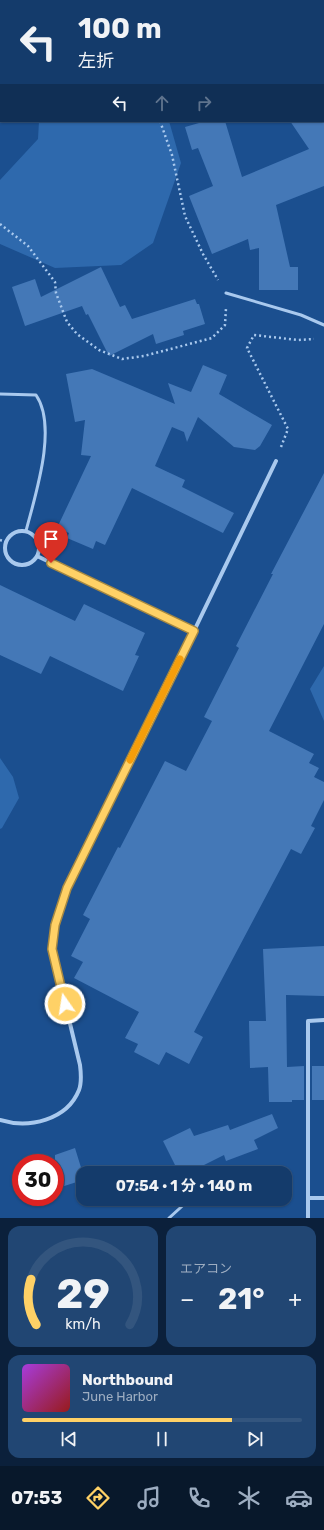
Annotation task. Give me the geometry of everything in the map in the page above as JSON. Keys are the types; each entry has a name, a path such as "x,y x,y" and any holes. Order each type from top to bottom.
{"street":[{"path":"0,1120 11,1123 29,1123 45,1120 59,1114 67,1108 80,1089 82,1076 79,1060 52,949 55,925 67,888 276,461"},
{"path":"23,530 30,532 36,537 39,544 39,551 37,556 30,563 18,565 8,559 4,549 5,542 9,535 23,530"},
{"path":"37,556 194,631"},
{"path":"308,1218 308,1020 324,1020"},
{"path":"308,1198 324,1198"}],"lane":[{"path":"226,293 301,315 324,325"},
{"path":"0,394 36,395 40,402 46,433 41,469 26,531"},
{"path":"169,1218 182,1206"}],"path":[{"path":"0,224 28,246 54,282 56,293 67,322 74,330 99,350 122,358 144,356 212,338 225,325 226,293 203,254 185,216 172,155 160,122"},
{"path":"276,461 288,429 247,348 254,335 298,340 318,339"},
{"path":"0,540 5,542"}],"shaded area":[{"path":"39,122 169,122 181,163 153,243 121,265 55,268 0,244 0,180 38,139"},
{"path":"324,666 324,721 310,689"},
{"path":"0,758 13,777 19,798 0,829"}],"building":[{"path":"202,122 225,122 242,177 309,149 291,122 324,122 324,186 276,205 290,267 298,267 298,290 259,290 259,248 250,250 248,239 212,254 189,196 213,186 198,148 192,150 185,127"},
{"path":"101,267 120,307 125,305 132,319 195,299 197,304 199,304 205,324 183,331 184,335 156,344 153,334 109,356 88,314 86,315 82,306 25,326 12,287 35,279 41,297"},
{"path":"203,365 227,375 219,394 272,425 260,446 255,450 234,447 198,417 187,442 184,432 172,427 155,466 185,480 182,487 234,513 223,533 132,488 105,545 96,541 93,549 67,538 69,533 57,528 91,456 81,455 85,420 75,422 66,374 92,369 175,404 168,383 191,392"},
{"path":"324,473 324,624 269,731 314,754 309,763 319,768 314,777 324,782 324,800 311,826 315,828 301,854 291,849 194,1032 203,1037 189,1064 166,1052 159,1065 134,1052 138,1044 125,1038 139,1012 74,978 83,962 71,956 90,919 83,915 165,761 186,771 212,721 204,717 239,648 236,646 273,574 271,574"},
{"path":"0,585 75,621 84,604 145,633 135,655 139,656 123,691 50,656 41,674 0,655"},
{"path":"324,946 324,996 286,995 287,1067 304,1066 304,1100 292,1100 292,1102 269,1102 268,1067 250,1068 249,1021 266,1021 263,949"},
{"path":"312,1066 324,1066 324,1100 312,1100"},
{"path":"272,1114 278,1128 254,1140 258,1149 226,1161 224,1155 202,1166 176,1166 163,1141 190,1128 194,1136 228,1125 230,1130"},
{"path":"75,1148 81,1166 76,1166 76,1182 64,1186 64,1154 58,1154"}],"slow traffic":[{"path":"130,760 180,659"}],"route":[{"path":"51,563 194,631 67,888 55,925 52,949 65,1004"}]}
